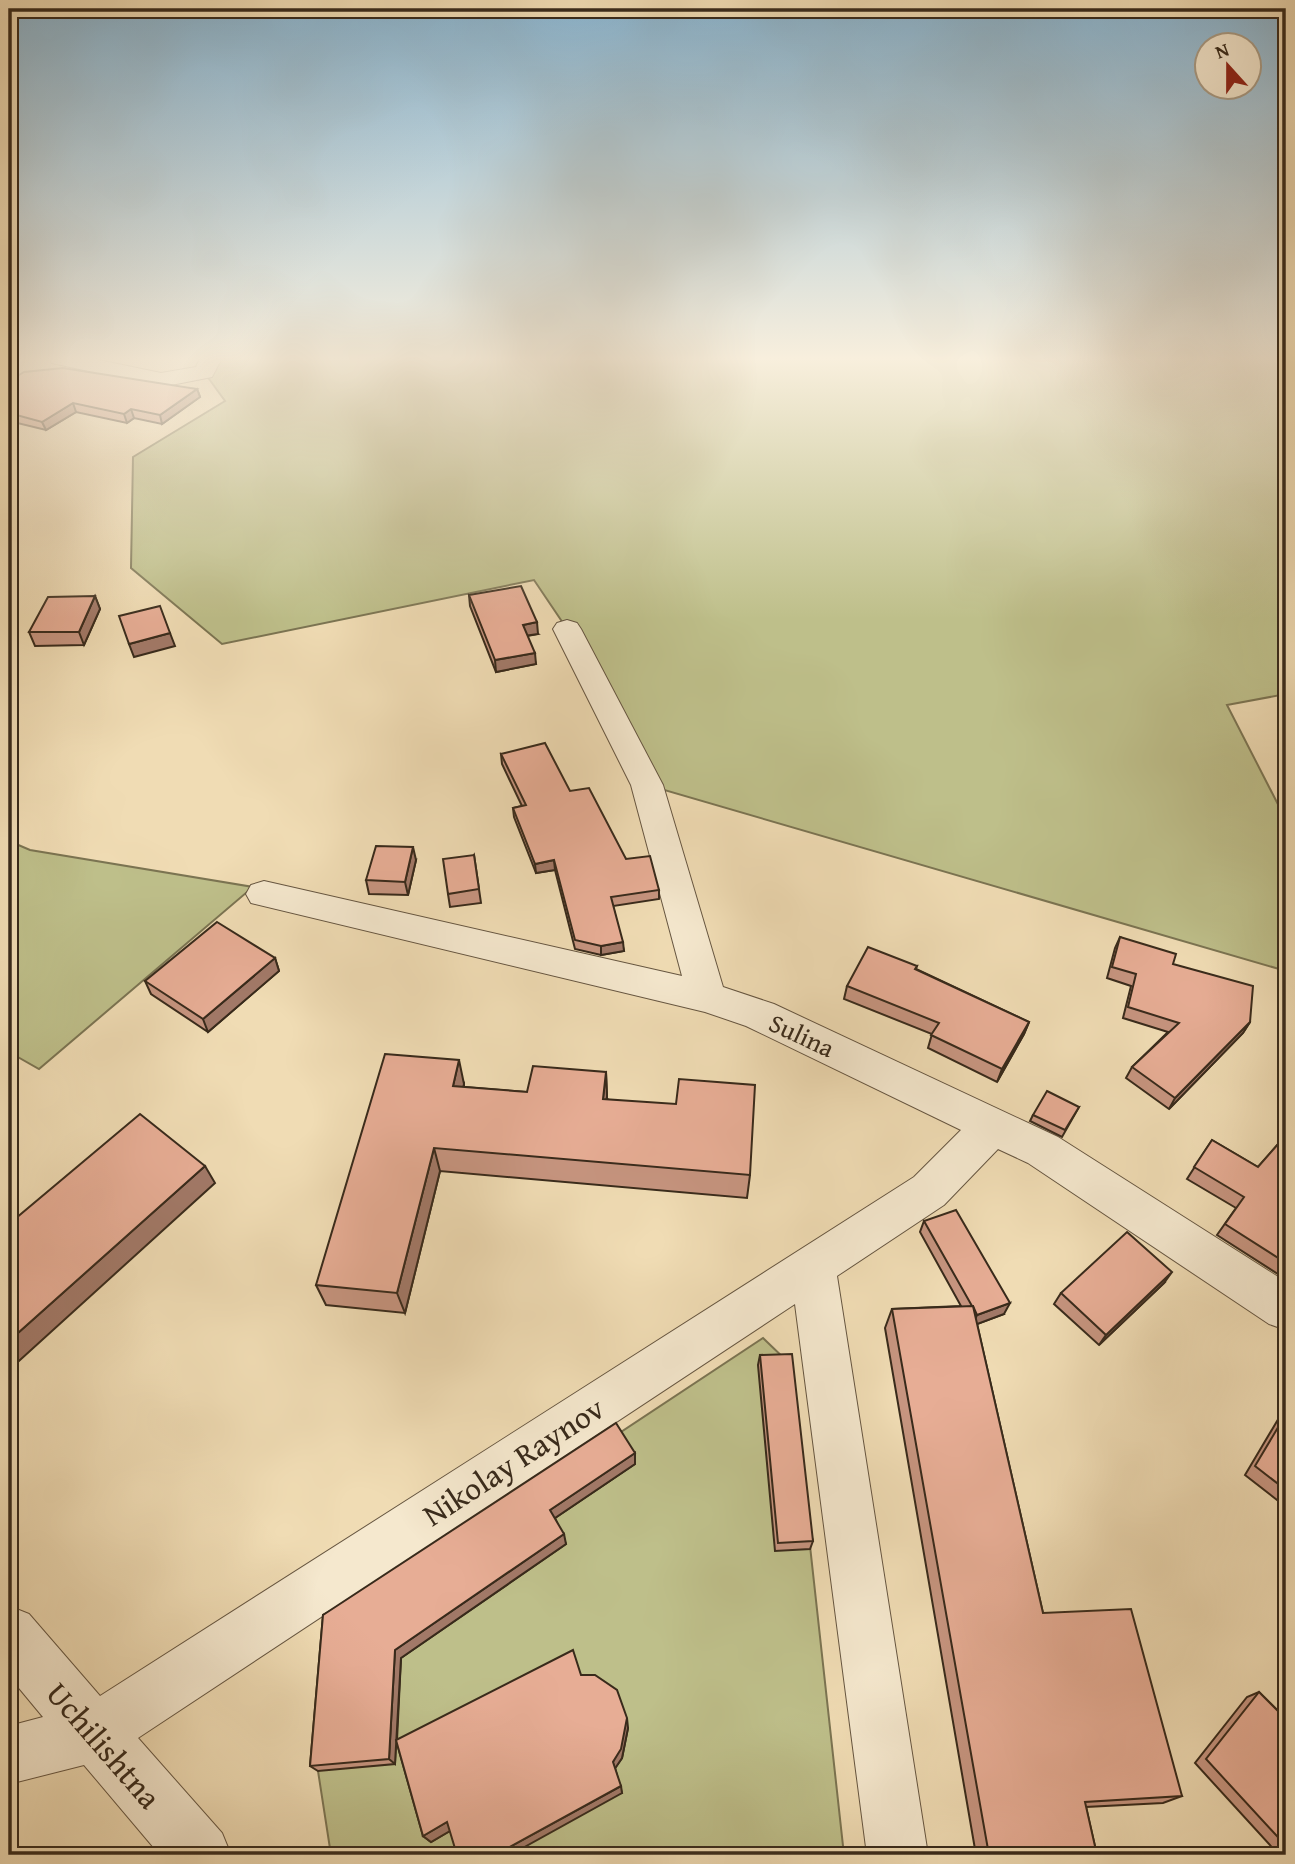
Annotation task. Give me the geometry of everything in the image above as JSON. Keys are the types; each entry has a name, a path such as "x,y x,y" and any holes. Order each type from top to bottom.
{"street":[{"path":"567,629 647,785 707,997"},
{"name":"Sulina","path":"264,894 707,997 760,1015 1043,1150 1286,1308"},
{"name":"Nikolay Raynov","path":"9,1755 93,1734 929,1191 993,1126"},
{"path":"813,1266 898,1855"},
{"name":"Uchilishtna","path":"9,1634 200,1855"}],"green space":[{"path":"153,445 1286,445 1286,694 1227,705 1286,820 1286,971 647,785 567,629 534,580 222,644 131,568 133,457"},
{"path":"9,841 30,850 253,887 39,1069 9,1052"},
{"path":"763,1338 790,1364 844,1855 331,1855 318,1771 331,1624"}],"building":[{"path":"521,586 537,622 523,625 535,653 495,660 469,595"},
{"path":"95,596 79,632 29,632 48,597"},
{"path":"160,606 170,633 129,644 119,616"},
{"path":"545,743 570,791 589,788 626,859 650,856 659,890 611,897 623,942 601,946 575,940 554,860 535,864 513,808 526,805 501,754"},
{"path":"376,846 413,847 405,882 366,880"},
{"path":"474,855 479,889 448,894 443,859"},
{"path":"217,922 275,958 203,1019 145,981"},
{"path":"1120,937 1176,954 1173,964 1253,986 1250,1022 1175,1098 1132,1067 1179,1023 1128,1007 1136,974 1112,967"},
{"path":"868,947 917,966 915,969 1029,1022 1002,1069 931,1035 939,1023 847,986"},
{"path":"385,1054 459,1060 453,1086 527,1092 533,1066 606,1072 603,1099 676,1104 679,1079 755,1085 750,1175 434,1148 397,1293 316,1285"},
{"path":"1047,1091 1079,1107 1065,1130 1033,1115"},
{"path":"140,1114 205,1166 9,1341 9,1224"},
{"path":"1286,1135 1286,1263 1225,1224 1244,1197 1194,1167 1212,1140 1258,1167"},
{"path":"956,1210 1010,1303 977,1315 924,1221"},
{"path":"1127,1232 1172,1272 1106,1335 1061,1293"},
{"path":"973,1306 1043,1613 1131,1609 1182,1796 1085,1802 1097,1855 989,1855 892,1309"},
{"path":"792,1354 813,1541 778,1543 760,1355"},
{"path":"1286,1414 1286,1490 1255,1466"},
{"path":"616,1423 635,1453 550,1510 564,1534 395,1650 389,1759 310,1766 323,1615"},
{"path":"573,1650 581,1675 595,1675 617,1690 627,1718 621,1749 613,1762 621,1786 495,1855 457,1855 447,1822 423,1836 396,1740"},
{"path":"1259,1692 1286,1719 1286,1846 1206,1759"}]}
